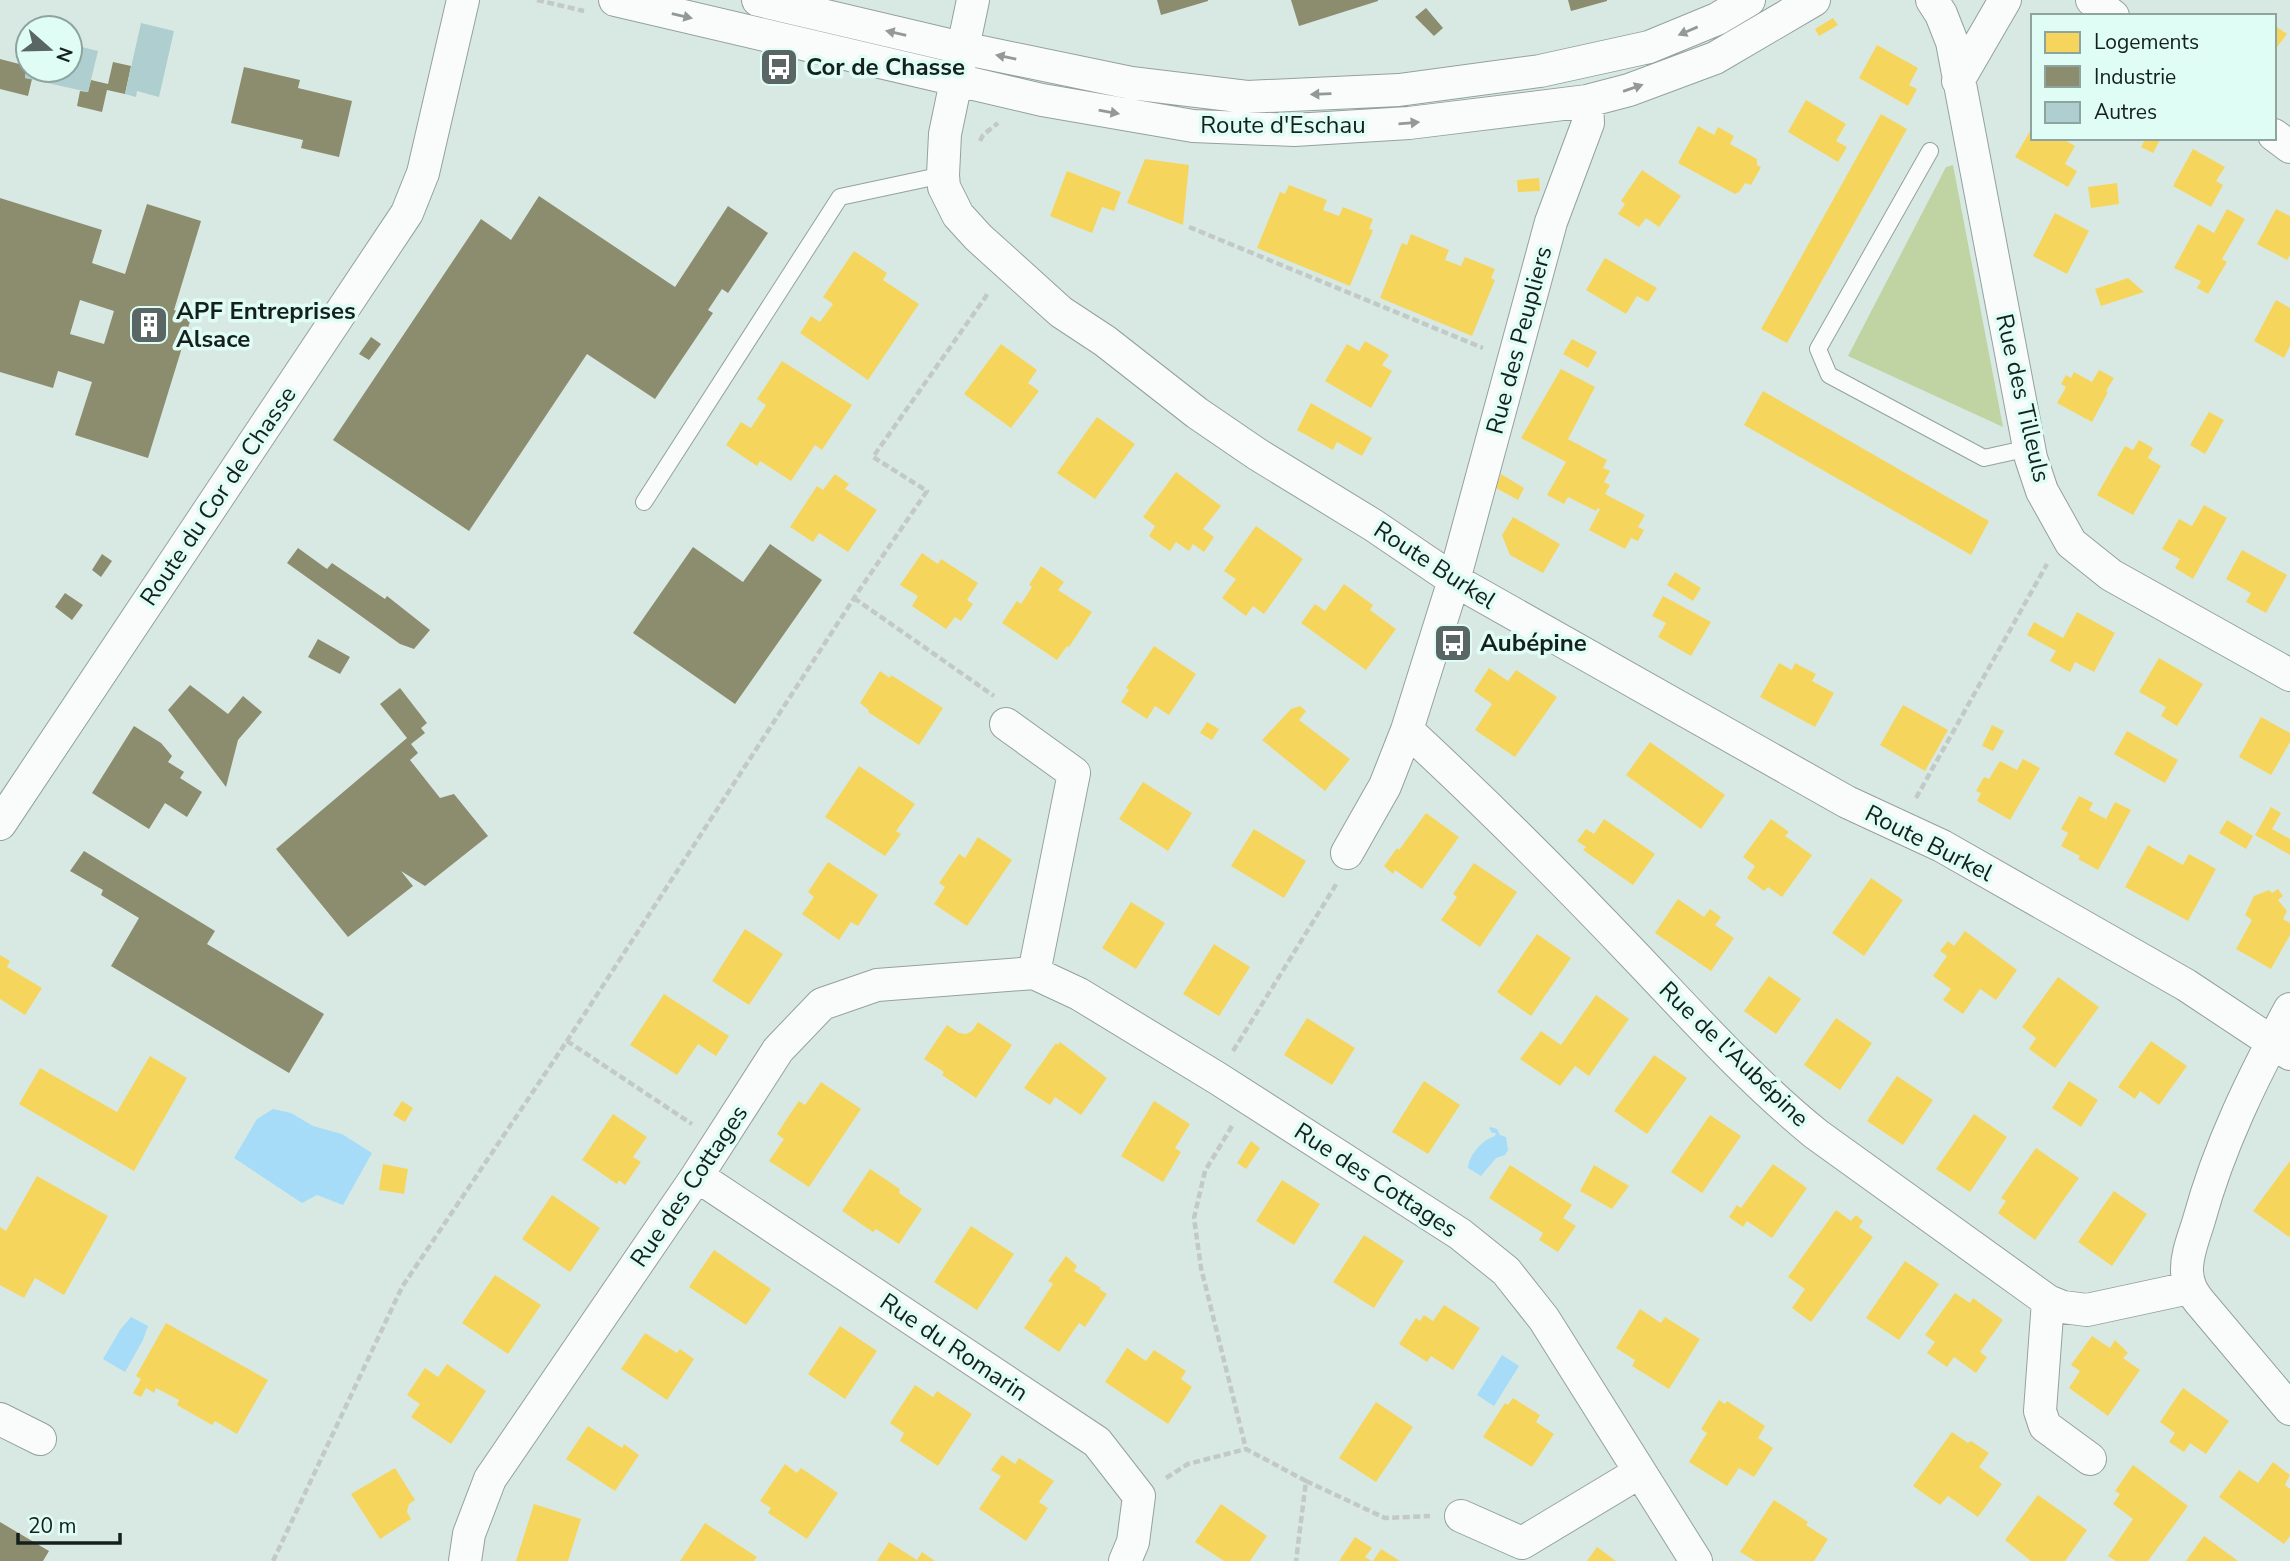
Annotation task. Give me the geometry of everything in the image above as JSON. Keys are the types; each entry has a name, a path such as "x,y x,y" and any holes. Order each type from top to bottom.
{"street":[{"name":"Route du Cor de Chasse","path":"0,824 407,213 423,173 464,0"},
{"name":"Route d'Eschau","path":"615,0 1042,100 1193,126 1294,130 1409,123 1587,101 1629,90 1715,58 1814,0"},
{"name":"Route d'Eschau","path":"758,0 962,48 1131,83 1247,97 1399,90 1540,71 1649,47 1717,19 1749,0"},
{"name":"Route Burkel","path":"973,0 945,134 943,174 947,194 958,215 1010,268 1061,313 1105,341 1197,413 1257,454 1373,525 1454,580 1799,776 1882,819 1942,846 2186,985 2282,1048"},
{"name":"Rue des Tilleuls","path":"1932,0 1941,14 1952,42 2029,448 2042,491 2071,543 2111,575 2290,675"},
{"path":"1958,80 2005,0"},
{"path":"2092,0 2110,14"},
{"name":"Rue des Peupliers","path":"1454,580 1551,222 1588,122 1587,101"},
{"path":"1347,853 1385,786 1407,730 1454,580"},
{"path":"1006,724 1074,773 1034,973"},
{"name":"Rue de l'Aubépine","path":"1407,730 1528,845 1737,1063 1786,1110 2048,1301 2063,1307 2087,1310 2189,1289"},
{"name":"Rue des Cottages","path":"465,1561 469,1534 490,1479 697,1176 778,1050 822,1004 877,985 1034,973 1079,994 1249,1098 1460,1234 1506,1270 1544,1320 1696,1561"},
{"path":"2290,1009 2282,1048 2223,1145 2188,1260 2189,1289 2290,1409"},
{"name":"Rue du Romarin","path":"697,1176 1097,1442 1139,1496"},
{"path":"2048,1301 2040,1411 2042,1420 2045,1426 2090,1459"},
{"path":"0,1419 40,1439"},
{"path":"1461,1516 1522,1543 1640,1472"},
{"path":"1125,1561 1133,1542 1139,1496"}],"lane":[{"path":"1930,151 1818,349 1829,375 1984,458 2029,448"},
{"path":"644,502 840,197 943,174"}],"path":[{"path":"978,145 983,135 1000,122"},
{"path":"1189,227 1513,361"},
{"path":"273,1561 402,1287 567,1041 854,598 927,491 873,457 996,281"},
{"path":"1882,819 1914,800 2049,561 2071,543"},
{"path":"854,598 996,698 1006,724"},
{"path":"1217,1078 1344,872 1347,853"},
{"path":"567,1041 719,1142"},
{"path":"1246,1449 1200,1268 1194,1218 1205,1171 1249,1098"},
{"path":"1139,1496 1188,1464 1246,1449 1385,1518 1461,1516"},
{"path":"1296,1561 1306,1481"}],"green space":[{"path":"1953,165 2003,427 1848,356 1946,167"}],"water":[{"path":"273,1109 291,1113 313,1126 342,1134 372,1153 343,1205 317,1195 302,1203 234,1158 257,1119"},
{"path":"1489,1128 1506,1137 1508,1150 1505,1155 1496,1158 1481,1176 1468,1168 1469,1163 1481,1144 1495,1136 1496,1133 1492,1133"},
{"path":"131,1317 148,1326 125,1372 103,1359"},
{"path":"1502,1355 1519,1366 1494,1406 1477,1395"}],"building: Logements":[{"path":"1833,18 1838,25 1819,36 1815,29"},
{"path":"2276,26 2287,34 2276,48"},
{"path":"1877,45 1918,68 1909,85 1917,89 1908,106 1859,78"},
{"path":"1806,100 1846,124 1836,141 1847,147 1838,162 1788,132"},
{"path":"1881,114 1907,129 1787,343 1761,329"},
{"path":"1698,126 1714,135 1718,127 1734,136 1730,144 1757,159 1757,165 1761,167 1751,185 1745,183 1735,194 1678,163"},
{"path":"2031,129 2031,140 2064,140 2075,146 2065,164 2077,171 2068,187 2015,157"},
{"path":"2145,140 2160,140 2153,153 2141,147"},
{"path":"2193,149 2225,167 2216,181 2223,185 2211,207 2173,186"},
{"path":"1145,159 1189,165 1183,225 1127,203"},
{"path":"1642,170 1681,196 1659,227 1646,218 1639,227 1618,214 1625,204 1621,201"},
{"path":"1067,171 1121,192 1114,211 1102,207 1092,233 1050,216"},
{"path":"1539,178 1540,191 1518,192 1517,180"},
{"path":"2117,183 2119,204 2091,208 2088,187"},
{"path":"1289,185 1327,200 1323,210 1339,216 1343,207 1373,219 1369,229 1373,230 1350,286 1257,248 1280,192 1285,194"},
{"path":"2227,209 2245,219 2222,259 2227,262 2208,294 2197,288 2201,281 2174,268 2198,224 2214,233"},
{"path":"2276,209 2290,216 2290,255 2287,260 2257,244"},
{"path":"2055,213 2089,231 2067,274 2033,256"},
{"path":"1411,234 1449,250 1445,260 1461,266 1465,257 1495,269 1491,278 1495,280 1472,336 1380,298 1402,243 1407,245"},
{"path":"854,251 887,273 883,280 919,304 868,380 800,333 811,316 820,322 833,304 823,297"},
{"path":"1605,258 1657,288 1648,302 1637,296 1626,314 1586,290"},
{"path":"2128,278 2144,292 2101,306 2095,289"},
{"path":"2276,300 2290,308 2290,346 2284,358 2254,341"},
{"path":"1572,339 1597,352 1588,368 1563,354"},
{"path":"1365,341 1389,355 1382,365 1392,371 1371,408 1325,381 1347,344 1359,351"},
{"path":"1001,344 1037,370 1028,383 1039,391 1011,428 964,394"},
{"path":"782,361 852,405 822,450 815,445 791,481 760,461 757,466 726,445 741,422 751,428 766,405 757,399"},
{"path":"1561,369 1595,387 1568,439 1607,460 1603,468 1610,471 1604,482 1610,485 1605,494 1645,515 1638,527 1644,530 1638,541 1631,538 1625,549 1589,530 1600,509 1596,511 1568,497 1564,504 1547,495 1566,462 1521,438"},
{"path":"2099,370 2114,378 2092,422 2057,403 2066,387 2061,384 2066,375 2071,378 2074,372 2092,382"},
{"path":"1763,391 1989,521 1971,555 1744,425"},
{"path":"1311,403 1372,438 1362,456 1337,442 1333,450 1297,430"},
{"path":"2209,412 2224,420 2205,454 2190,445"},
{"path":"1097,417 1135,444 1095,499 1057,473"},
{"path":"2139,440 2153,448 2148,458 2161,466 2133,515 2097,495 2125,446 2133,450"},
{"path":"1176,472 1221,506 1203,529 1214,537 1204,552 1193,544 1189,551 1176,542 1170,551 1149,536 1155,526 1143,517"},
{"path":"835,474 849,484 845,489 877,510 848,552 819,533 813,542 790,527 817,486 823,490"},
{"path":"1501,474 1524,488 1518,500 1496,488"},
{"path":"2204,505 2227,518 2193,579 2175,568 2180,559 2162,549 2179,519 2192,526"},
{"path":"1513,517 1560,544 1543,573 1510,555 1502,535"},
{"path":"1256,526 1303,559 1264,614 1253,606 1246,616 1222,598 1236,579 1224,571"},
{"path":"2242,550 2287,575 2266,613 2246,602 2251,593 2226,579"},
{"path":"922,553 938,564 941,559 978,583 967,600 973,604 961,621 955,617 946,629 912,606 918,596 900,585"},
{"path":"1041,566 1064,582 1058,590 1092,612 1057,660 1002,623 1017,601 1021,604"},
{"path":"1675,572 1701,588 1693,601 1667,585"},
{"path":"1344,584 1373,605 1370,610 1396,629 1366,670 1301,623 1315,604 1325,611"},
{"path":"1663,596 1711,622 1691,656 1658,637 1666,623 1652,616"},
{"path":"2077,612 2115,633 2094,672 2075,662 2070,672 2050,661 2056,651 2027,635 2034,622 2063,638"},
{"path":"1154,646 1196,674 1169,715 1155,706 1147,719 1121,702 1129,690 1126,688"},
{"path":"2159,658 2203,684 2177,726 2161,716 2166,707 2139,692"},
{"path":"1779,663 1792,670 1795,663 1816,674 1812,681 1834,693 1815,727 1760,697"},
{"path":"1489,668 1508,681 1516,670 1557,697 1515,757 1475,730 1492,704 1474,691"},
{"path":"880,671 890,678 891,675 943,708 919,745 868,712 860,703"},
{"path":"1903,705 1948,730 1925,771 1880,745"},
{"path":"1300,706 1306,711 1299,720 1350,759 1325,791 1262,740 1291,709"},
{"path":"2261,717 2290,733 2290,742 2271,775 2239,757"},
{"path":"1207,722 1219,729 1212,740 1200,733"},
{"path":"1992,725 2004,731 1993,751 1982,746"},
{"path":"2127,731 2178,760 2165,783 2114,754"},
{"path":"1650,742 1725,795 1701,829 1626,775"},
{"path":"2023,759 2040,768 2010,820 1977,801 1981,793 1976,791 1984,777 1989,779 2000,761 2017,770"},
{"path":"859,766 915,804 896,831 901,834 885,856 825,817"},
{"path":"1143,782 1192,813 1168,851 1119,819"},
{"path":"2079,796 2093,803 2089,810 2106,819 2115,802 2131,810 2098,870 2061,846 2068,833 2061,829"},
{"path":"2271,807 2281,813 2272,829 2290,839 2290,855 2255,835"},
{"path":"1426,813 1459,837 1422,889 1395,870 1393,874 1384,866"},
{"path":"1604,819 1655,854 1633,885 1583,850 1586,847 1577,841 1586,829 1594,834"},
{"path":"1771,819 1789,832 1785,836 1812,855 1782,897 1768,887 1764,891 1747,878 1755,866 1743,857"},
{"path":"2227,820 2253,836 2246,849 2219,833"},
{"path":"1254,829 1306,861 1284,898 1231,866"},
{"path":"978,837 1012,860 967,926 934,904 945,887 939,883 959,854 965,858"},
{"path":"2148,845 2183,865 2189,854 2216,869 2188,921 2125,887"},
{"path":"828,862 878,895 858,926 851,922 839,940 802,914 814,897 808,892"},
{"path":"1474,863 1517,892 1480,947 1441,920 1457,897 1453,894"},
{"path":"1871,878 1903,900 1864,956 1832,933"},
{"path":"2278,889 2283,896 2278,900 2287,911 2283,919 2290,923 2290,935 2271,969 2236,949 2252,920 2245,915 2254,896 2269,890 2272,893"},
{"path":"1678,899 1704,917 1710,909 1721,917 1715,925 1734,938 1711,971 1655,933"},
{"path":"1131,902 1165,923 1136,969 1102,948"},
{"path":"745,929 783,954 749,1005 712,981"},
{"path":"1965,931 2017,970 1996,1000 1980,989 1963,1014 1943,1000 1951,989 1933,976 1947,956 1940,951 1948,941 1954,946"},
{"path":"1537,934 1571,958 1531,1016 1497,992"},
{"path":"1214,944 1250,967 1219,1016 1183,994"},
{"path":"0,955 10,961 7,967 42,988 25,1015 0,999"},
{"path":"1769,976 1801,999 1776,1034 1744,1011"},
{"path":"2058,977 2099,1007 2055,1068 2029,1049 2036,1038 2022,1027"},
{"path":"664,994 729,1036 716,1056 698,1044 677,1075 630,1045"},
{"path":"1596,995 1629,1019 1589,1076 1575,1066 1560,1086 1520,1059 1541,1031 1561,1045"},
{"path":"1307,1018 1355,1048 1332,1085 1284,1055"},
{"path":"1836,1018 1872,1043 1840,1090 1804,1065"},
{"path":"978,1022 1012,1045 976,1098 924,1059 947,1025 966,1034 972,1031"},
{"path":"2151,1041 2187,1066 2159,1105 2140,1091 2135,1099 2118,1087"},
{"path":"1060,1042 1107,1078 1081,1115 1055,1097 1050,1105 1024,1088 1056,1043 1058,1045"},
{"path":"1654,1055 1687,1078 1647,1134 1614,1111"},
{"path":"150,1056 187,1078 134,1171 19,1104 40,1068 117,1112"},
{"path":"1897,1076 1933,1100 1903,1145 1867,1121"},
{"path":"1424,1081 1460,1105 1428,1154 1392,1132"},
{"path":"2069,1081 2098,1100 2081,1127 2052,1108"},
{"path":"821,1082 861,1109 809,1187 769,1161 784,1139 777,1134 788,1117 799,1101 805,1105"},
{"path":"402,1101 413,1108 405,1122 393,1115"},
{"path":"1154,1101 1190,1124 1175,1148 1181,1152 1163,1182 1121,1156"},
{"path":"613,1114 647,1137 633,1157 641,1162 625,1185 619,1180 617,1184 582,1160"},
{"path":"1974,1114 2007,1137 1970,1192 1936,1169"},
{"path":"1710,1115 1741,1136 1702,1193 1671,1172"},
{"path":"1251,1141 1260,1148 1246,1169 1237,1163"},
{"path":"2036,1148 2079,1178 2035,1240 1998,1213 2006,1201 2001,1198"},
{"path":"2290,1161 2290,1235 2289,1237 2253,1211"},
{"path":"383,1164 408,1169 404,1194 379,1190"},
{"path":"1773,1164 1807,1188 1772,1238 1747,1221 1743,1227 1729,1217 1737,1205 1741,1208"},
{"path":"1510,1165 1572,1205 1563,1218 1576,1226 1558,1252 1539,1240 1543,1233 1489,1198"},
{"path":"1594,1165 1629,1186 1612,1209 1580,1191"},
{"path":"870,1169 900,1189 899,1193 922,1209 899,1244 876,1229 873,1232 842,1211"},
{"path":"37,1176 108,1216 64,1295 35,1278 24,1298 0,1285 0,1227 6,1231"},
{"path":"1282,1180 1320,1204 1294,1245 1256,1221"},
{"path":"2114,1191 2147,1214 2112,1266 2078,1242"},
{"path":"552,1195 600,1228 570,1272 522,1239"},
{"path":"1836,1210 1851,1221 1856,1215 1863,1221 1859,1227 1873,1237 1811,1322 1792,1308 1805,1289 1788,1277"},
{"path":"971,1226 1014,1254 977,1310 934,1282"},
{"path":"1364,1235 1404,1261 1374,1308 1333,1282"},
{"path":"714,1250 771,1289 746,1325 689,1287"},
{"path":"1066,1256 1077,1266 1074,1271 1107,1294 1085,1327 1079,1323 1059,1352 1024,1328 1053,1284 1048,1281"},
{"path":"1905,1261 1939,1284 1899,1340 1866,1318"},
{"path":"495,1275 541,1305 508,1354 462,1323"},
{"path":"1955,1293 1970,1303 1973,1298 2003,1320 1980,1352 1987,1357 1976,1373 1954,1357 1947,1367 1927,1353 1935,1342 1925,1335"},
{"path":"1444,1305 1480,1328 1453,1370 1431,1356 1427,1362 1399,1344 1416,1318 1420,1321 1424,1315 1433,1321"},
{"path":"1640,1309 1661,1323 1665,1317 1700,1339 1669,1389 1632,1366 1635,1360 1616,1348"},
{"path":"166,1323 268,1380 237,1434 215,1421 212,1425 177,1405 179,1400 156,1388 154,1393 146,1388 141,1397 133,1393 141,1379 136,1376"},
{"path":"840,1326 877,1351 845,1399 808,1374"},
{"path":"645,1333 677,1353 680,1349 694,1359 667,1400 621,1369"},
{"path":"2092,1336 2110,1348 2115,1340 2128,1353 2123,1358 2140,1370 2108,1416 2069,1388 2080,1371 2071,1365"},
{"path":"1127,1348 1146,1361 1154,1350 1186,1371 1181,1379 1192,1387 1168,1424 1105,1382"},
{"path":"447,1364 486,1391 451,1444 411,1417 420,1404 407,1395 425,1368 438,1377"},
{"path":"915,1385 933,1397 937,1391 972,1414 938,1466 900,1441 904,1433 890,1423"},
{"path":"2183,1388 2229,1421 2206,1454 2190,1443 2184,1452 2169,1442 2175,1433 2160,1422"},
{"path":"1513,1398 1540,1415 1536,1422 1554,1434 1532,1467 1483,1437 1505,1403 1508,1405"},
{"path":"1719,1400 1725,1404 1727,1401 1765,1426 1758,1438 1773,1448 1754,1477 1739,1468 1727,1486 1689,1462 1707,1433 1701,1429"},
{"path":"1376,1402 1413,1427 1376,1482 1339,1458"},
{"path":"588,1426 622,1448 624,1444 639,1455 615,1491 566,1459"},
{"path":"1952,1432 1989,1453 1979,1467 2002,1484 1978,1517 1948,1496 1940,1505 1913,1486"},
{"path":"1002,1455 1015,1464 1019,1458 1054,1481 1039,1502 1048,1508 1026,1541 979,1509 1001,1476 991,1470"},
{"path":"2273,1462 2290,1475 2285,1485 2290,1489 2290,1536 2284,1544 2219,1497 2239,1470 2258,1483"},
{"path":"785,1464 797,1473 801,1468 838,1493 807,1539 768,1513 771,1508 760,1501"},
{"path":"2133,1465 2188,1506 2148,1561 2116,1561 2108,1556 2133,1519 2113,1504 2120,1494 2115,1491"},
{"path":"395,1468 415,1500 409,1504 407,1512 411,1519 380,1539 351,1494"},
{"path":"2038,1495 2087,1530 2065,1561 2031,1561 2005,1540"},
{"path":"1774,1500 1828,1539 1814,1561 1755,1561 1740,1552"},
{"path":"534,1504 581,1519 568,1561 516,1561"},
{"path":"1221,1504 1267,1536 1250,1561 1224,1561 1195,1542"},
{"path":"705,1523 757,1557 754,1561 680,1561"},
{"path":"2204,1536 2238,1561 2186,1561"},
{"path":"1355,1537 1372,1548 1365,1557 1372,1561 1339,1561"},
{"path":"889,1542 917,1560 922,1552 935,1561 877,1561"},
{"path":"1597,1547 1616,1561 1587,1561"},
{"path":"1381,1549 1400,1561 1373,1561"}],"building: Industrie":[{"path":"1157,0 1208,0 1208,1 1161,15"},
{"path":"1291,0 1378,0 1378,1 1299,26"},
{"path":"1568,0 1607,0 1607,1 1571,11"},
{"path":"1426,8 1443,28 1434,36 1415,17"},
{"path":"0,59 14,63 14,84 31,84 28,96 0,89"},
{"path":"113,62 131,66 125,94 107,90 102,112 77,106 80,91 88,92 91,80 108,84"},
{"path":"244,67 300,80 298,88 352,101 339,157 301,148 303,140 231,123"},
{"path":"539,196 675,287 728,206 768,233 728,293 722,289 708,310 713,313 655,399 587,354 469,531 333,440 481,219 511,240"},
{"path":"0,198 102,230 92,263 125,274 147,204 201,221 174,310 192,315 148,458 75,435 92,382 58,371 53,388 0,372","holes":["80,300 114,311 104,344 70,334"]},
{"path":"371,337 381,344 369,360 359,354"},
{"path":"770,544 822,580 735,704 633,633 693,547 743,582"},
{"path":"298,548 327,569 332,563 385,599 387,596 430,630 414,649 400,644 287,563"},
{"path":"102,554 112,561 101,577 92,570"},
{"path":"65,593 83,605 72,620 55,607"},
{"path":"318,639 350,657 340,674 308,657"},
{"path":"190,685 228,714 243,696 262,712 238,740 226,787 168,710"},
{"path":"400,688 427,723 421,728 425,733 411,744 418,753 410,760 440,798 454,794 488,836 425,886 401,871 413,886 348,937 276,849 407,738 380,704"},
{"path":"134,726 161,743 172,756 168,762 184,772 180,778 202,792 187,817 165,803 149,829 92,793"},
{"path":"84,851 215,931 207,944 324,1014 289,1073 111,966 139,918 101,895 103,890 70,871"},
{"path":"0,1522 49,1551 43,1561 0,1561"}],"building: Autres":[{"path":"141,23 174,31 159,97 137,91 136,97 125,94"},
{"path":"84,48 98,51 88,92 52,84 84,84"},
{"path":"767,65 788,70 786,79 765,74"}],"place":[{"name":"Cor de Chasse","path":"779,67"},
{"name":"APF Entreprises Alsace","path":"149,325"},
{"name":"Aubépine","path":"1453,643"}]}
